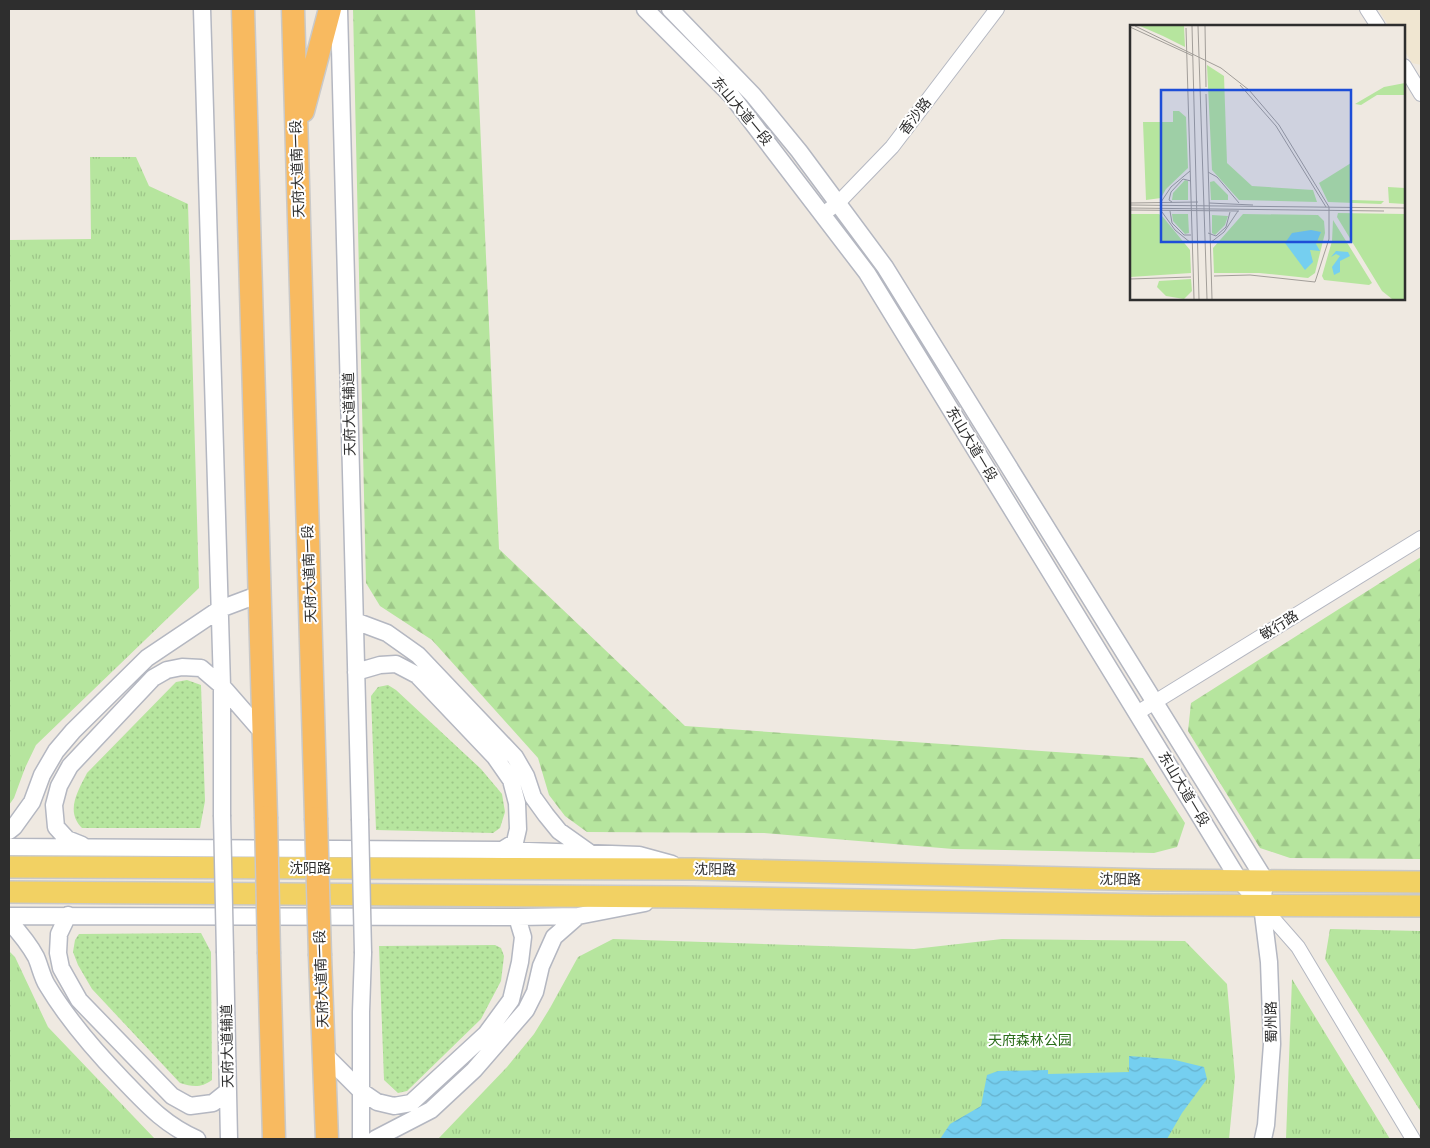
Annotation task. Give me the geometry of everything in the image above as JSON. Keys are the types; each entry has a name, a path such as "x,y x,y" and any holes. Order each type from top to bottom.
{"highway":[{"path":"243,9 274,1139"},
{"name":"天府大道南一段","path":"293,9 327,1139"},
{"path":"296,134 330,9"}],"main road":[{"name":"沈阳路","path":"9,867 694,869 1154,880 1421,882"},
{"name":"沈阳路","path":"9,892 683,897 1262,906 1421,906"}],"street":[{"path":"202,9 222,686"},
{"name":"天府大道辅道","path":"339,9 363,953 361,1091"},
{"name":"东山大道一段","path":"645,9 731,95 867,273 1239,880 1298,947 1413,1139"},
{"name":"东山大道一段","path":"670,9 753,96 799,151 885,267 1265,880"},
{"name":"香沙路","path":"823,214 838,203 892,147 997,9"},
{"path":"1367,9 1377,25"},
{"path":"1405,68 1421,94"},
{"name":"敏行路","path":"1137,713 1421,538"},
{"path":"9,831 32,802 42,775 56,751 73,731 147,658 220,609 260,594"},
{"path":"355,621 387,633 418,655 515,757 526,776 533,797 559,831 590,853"},
{"path":"356,672 380,664 396,664 417,675 495,757 511,780 516,803 518,829 515,842 502,850"},
{"path":"84,846 67,839 56,828 54,805 59,786 70,766 153,678 167,670 182,667 201,668 222,686 263,732"},
{"name":"天府大道辅道","path":"222,686 222,815 229,1139"},
{"path":"9,847 502,850 639,856 694,869"},
{"path":"1262,906 1265,880"},
{"path":"9,916 578,916 683,897"},
{"name":"蜀州路","path":"1262,906 1269,962 1272,1044 1266,1125 1263,1139"},
{"path":"68,915 59,934 58,953 61,968 79,1000 172,1096 190,1106 213,1103 228,1091"},
{"path":"375,1139 431,1110 474,1070 526,1010 535,992 541,966 554,937 578,916"},
{"path":"324,1054 361,1091 377,1102 394,1106 411,1103 486,1034 511,1000 520,962 523,937 516,917"},
{"path":"9,921 21,934 36,958 46,983 65,1013 102,1058 158,1116 184,1134 197,1139"},
{"path":"361,1091 361,1139"}],"shaded area":[{"path":"1378,9 1421,9 1421,65 1412,63 1405,52 1405,25 1388,25"}],"green space":[{"path":"353,9 475,9 499,549 685,726 1143,758 1185,823 1177,847 1154,853 953,849 764,833 587,832 565,816 549,795 538,758 432,640 380,606 366,583"},
{"path":"90,157 136,157 149,186 188,204 199,588 36,745 14,798 9,805 9,240 91,239"},
{"path":"1421,557 1421,859 1290,858 1260,848 1188,731 1191,703"},
{"path":"187,680 201,685 205,801 200,828 82,828 74,815 74,808 77,794 87,773 176,682"},
{"path":"388,685 396,690 481,769 502,794 505,812 500,828 493,833 376,830 371,696 378,687"},
{"path":"1330,929 1421,931 1421,1112 1325,959"},
{"path":"201,933 211,952 212,1080 200,1086 193,1086 180,1083 92,989 73,952 75,940 79,934"},
{"name":"天府森林公园","path":"613,939 914,949 1002,939 1185,941 1227,984 1235,1077 1229,1139 438,1139 507,1067 534,1034 578,957"},
{"path":"495,945 501,948 504,956 501,981 481,1019 407,1091 398,1093 384,1080 379,946"},
{"path":"9,951 15,957 48,1027 155,1139 9,1139"},
{"path":"1292,979 1390,1139 1286,1139"}],"water":[{"path":"1129,1056 1171,1059 1204,1067 1207,1079 1182,1113 1167,1139 940,1139 950,1124 981,1106 987,1075 998,1071 1048,1070 1048,1074 1129,1072"}]}
